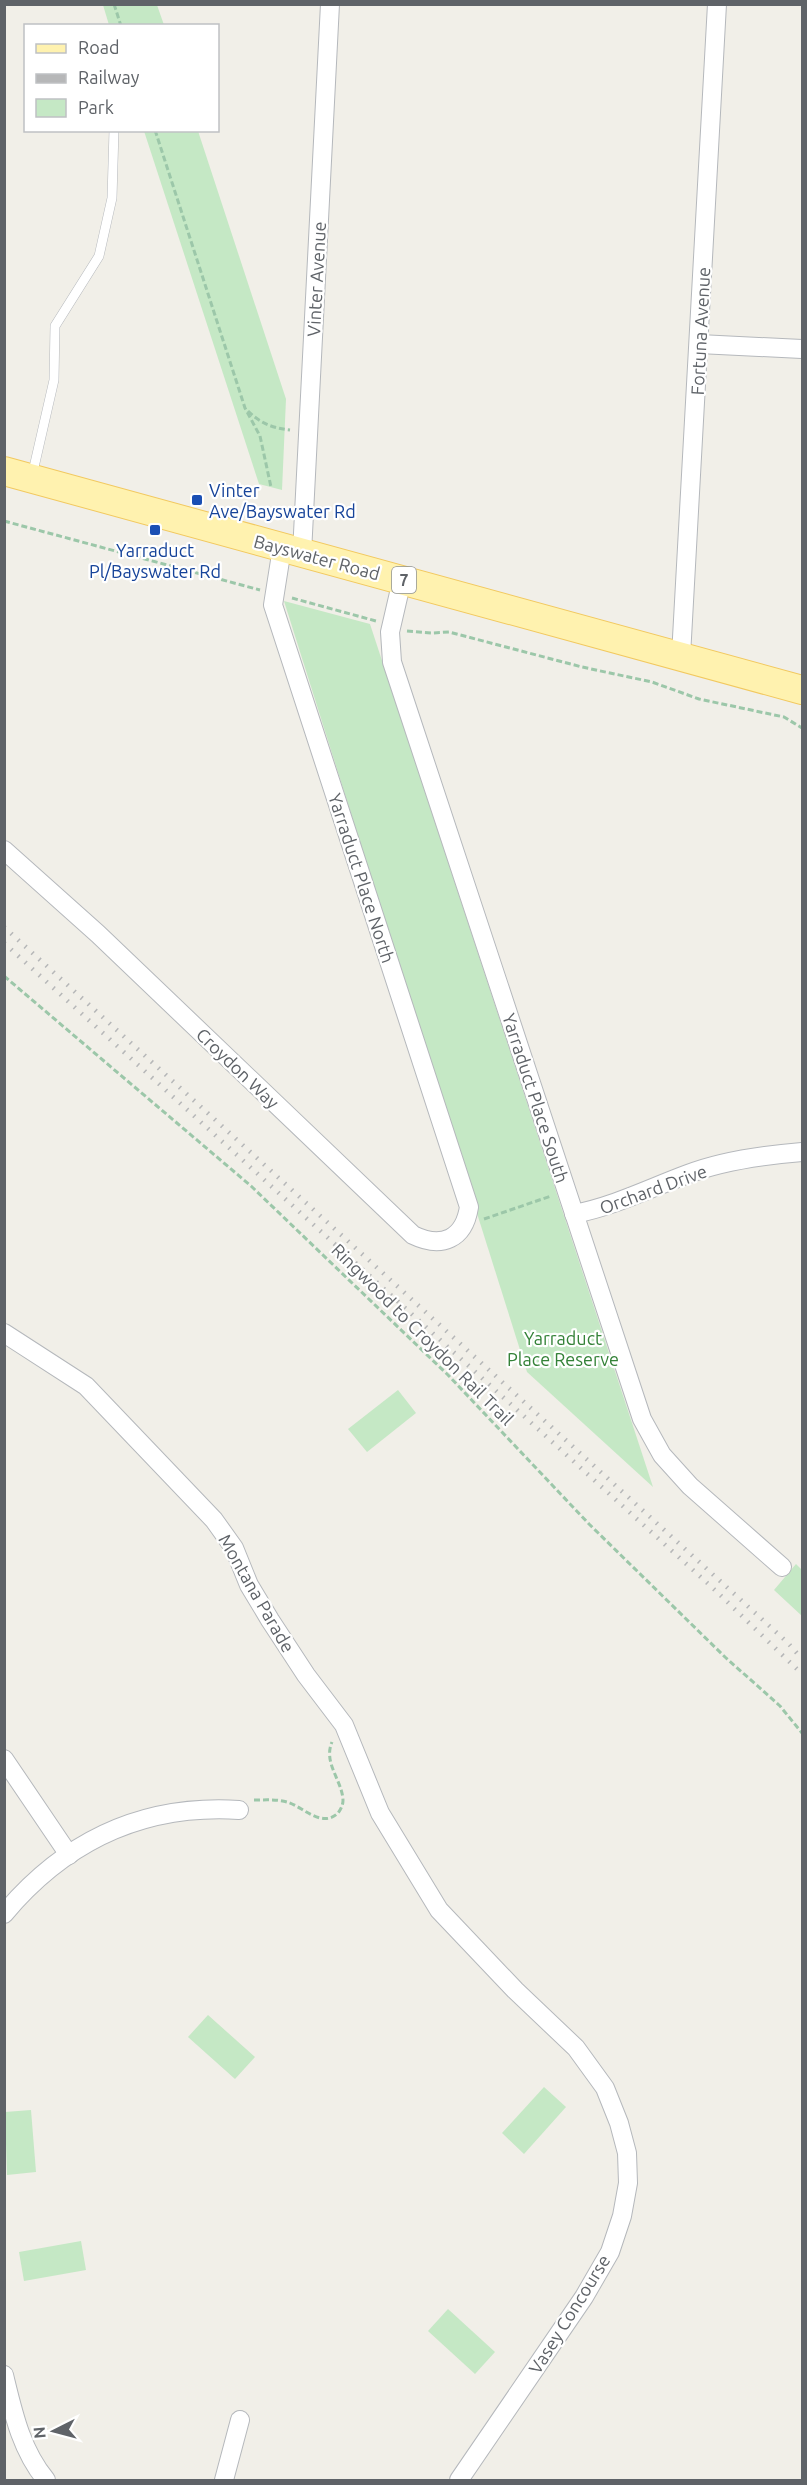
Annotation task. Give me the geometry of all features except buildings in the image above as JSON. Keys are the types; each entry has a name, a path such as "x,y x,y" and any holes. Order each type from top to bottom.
{"main road":[{"name":"Bayswater Road","path":"4,471 802,690"}],"street":[{"name":"Vinter Avenue","path":"292,550 308,431 330,4"},
{"name":"Fortuna Avenue","path":"681,656 717,4"},
{"path":"699,344 802,349"},
{"name":"Yarraduct Place North","path":"292,550 273,605 468,1213"},
{"name":"Yarraduct Place South","path":"402,580 390,632 392,663 642,1419 662,1455 690,1486 782,1567"},
{"name":"Croydon Way","path":"4,850 98,934 413,1235 425,1241 437,1243 450,1239 468,1213"},
{"name":"Orchard Drive","path":"574,1214 621,1202 690,1173 749,1158 802,1152"},
{"name":"Montana Parade","path":"4,1333 86,1386 214,1520 234,1548 249,1586 270,1620 306,1675 344,1725 380,1813 439,1910"},
{"path":"4,1759 69,1855"},
{"path":"4,1914 34,1881 100,1835 140,1819 183,1810 239,1810"},
{"name":"Vasey Concourse","path":"439,1910 515,1990 576,2048 605,2088 627,2153 628,2183 622,2216 610,2252 584,2297 459,2481"},
{"path":"4,2375 17,2426 36,2478"},
{"path":"224,2481 240,2421"}],"lane":[{"path":"32,478 54,380 55,326 99,256 110,210 114,132"}],"path":[{"path":"114,4 120,24"},
{"path":"156,132 245,408 260,436 271,488"},
{"path":"245,408 254,417 276,429 308,431"},
{"name":"Ringwood to Croydon Rail Trail","path":"4,976 251,1186 448,1375 605,1540 725,1658 780,1706 802,1733"},
{"path":"468,1213 487,1219 567,1191"},
{"path":"239,1810 242,1803 249,1800 272,1799 293,1804 315,1817 327,1817 339,1812 343,1805 343,1797 330,1762 330,1747 333,1737 344,1725"}],"green space":[{"path":"103,5 157,5 164,24 109,24"},
{"path":"144,132 198,132 286,399 282,490 259,484"},
{"name":"Yarraduct Place Reserve","path":"284,601 370,624 653,1487 527,1372"},
{"path":"398,1390 416,1413 367,1452 348,1429"},
{"path":"796,1564 802,1570 802,1616 774,1590"},
{"path":"208,2015 255,2057 235,2079 188,2037"},
{"path":"544,2087 566,2107 524,2154 502,2133"},
{"path":"31,2110 36,2172 7,2175 5,2112"},
{"path":"81,2241 86,2270 24,2281 19,2252"},
{"path":"448,2309 495,2352 475,2374 428,2331"}],"railway":[{"path":"4,927 788,1643 802,1659"},
{"path":"4,943 716,1591 802,1674"}],"place":[{"name":"Vinter Ave/Bayswater Rd","path":"197,500"},
{"name":"Yarraduct Pl/Bayswater Rd","path":"155,530"}]}
